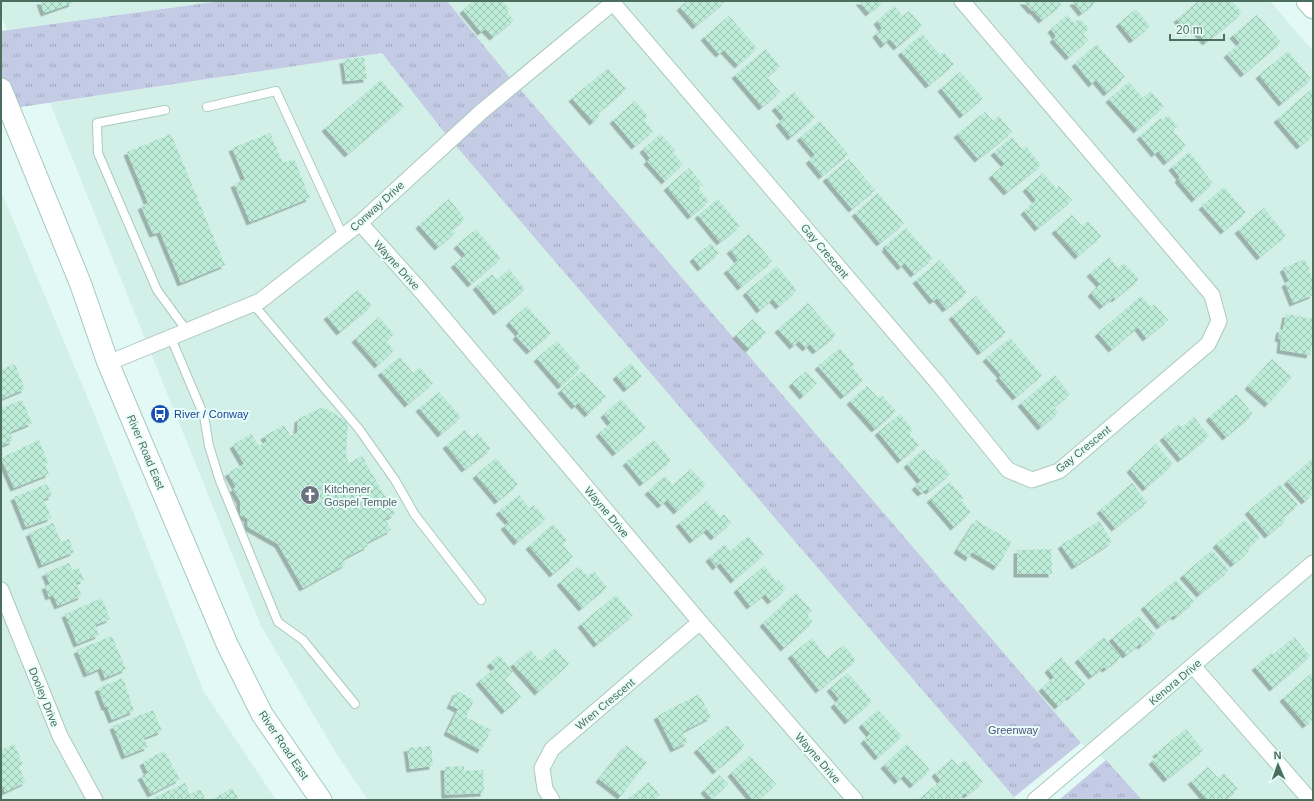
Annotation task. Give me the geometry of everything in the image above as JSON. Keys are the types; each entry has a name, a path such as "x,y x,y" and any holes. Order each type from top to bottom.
{"street":[{"name":"Gay Crescent","path":"614,2 936,381 1008,470 1032,480 1059,471 1208,344 1219,322 1212,296 962,1"},
{"path":"1307,1 1313,8"},
{"name":"Conway Drive","path":"108,363 260,301 360,223 481,112 614,2"},
{"name":"River Road East","path":"1,90 81,285 108,363 227,644 262,714 321,800"},
{"name":"Wayne Drive","path":"360,223 421,291 700,622 855,800"},
{"name":"Kenora Drive","path":"1035,800 1313,563"},
{"name":"Dooley Drive","path":"1,590 60,736 95,800"},
{"name":"Wren Crescent","path":"552,800 545,789 542,768 552,749 700,622"},
{"path":"1193,666 1310,800"}],"lane":[{"path":"207,107 276,91 343,236"},
{"path":"165,110 97,123 98,153 157,290 187,331"},
{"path":"253,304 359,429 395,480 415,515 481,600"},
{"path":"171,338 204,416 209,446 220,481 278,622 303,640 355,704"}],"shaded area":[{"path":"1,1 221,1 7,30 1,14"},
{"path":"447,1 1270,1 1313,51 1313,800 1142,800 1106,760 1081,743 508,75"},
{"path":"382,53 444,132 1017,800 368,800 339,758 261,626 50,103"},
{"path":"1,191 94,413 204,692 276,800 1,800"}],"green space":[{"name":"Greenway","path":"221,1 447,1 508,75 1081,743 1014,797 444,132 382,53 1,110 1,31"},
{"path":"1106,760 1142,800 1059,800"}],"building":[{"path":"40,1 72,1 73,3 44,13"},
{"path":"473,1 502,1 510,9 507,12 514,20 493,37 485,29 481,32 463,10"},
{"path":"687,1 726,1 696,26 680,7"},
{"path":"859,1 884,1 869,13"},
{"path":"1023,1 1058,1 1061,5 1042,20"},
{"path":"1097,1 1082,13 1073,2"},
{"path":"1198,1 1232,1 1242,13 1206,42 1194,28 1189,33 1177,19"},
{"path":"894,6 903,16 909,11 922,26 897,47 890,39 884,45 876,34 882,28 877,21"},
{"path":"1136,9 1150,26 1133,40 1119,23"},
{"path":"1067,15 1074,23 1077,20 1081,20 1088,27 1087,31 1083,34 1088,40 1069,57 1053,39 1056,36 1051,29"},
{"path":"1257,15 1281,42 1244,74 1227,54 1240,43 1233,35"},
{"path":"729,16 757,48 738,65 724,50 719,54 704,37"},
{"path":"922,34 940,55 944,52 954,64 929,85 901,52"},
{"path":"1097,44 1125,77 1107,93 1096,80 1092,84 1075,63"},
{"path":"766,49 780,66 767,77 780,92 762,107 735,75"},
{"path":"1288,51 1311,79 1282,103 1259,75"},
{"path":"364,57 367,79 346,81 343,60"},
{"path":"608,68 626,89 598,113 600,116 593,122 572,98"},
{"path":"960,72 983,98 963,115 941,88"},
{"path":"381,80 404,106 348,154 325,128"},
{"path":"1129,82 1143,98 1151,91 1164,106 1137,130 1109,99"},
{"path":"1313,88 1313,135 1300,146 1277,119"},
{"path":"794,92 815,117 791,137 779,122 784,118 775,107"},
{"path":"635,101 648,116 644,120 653,131 635,146 613,120"},
{"path":"985,112 993,121 999,116 1012,132 978,159 957,134"},
{"path":"1168,115 1178,126 1172,130 1186,146 1167,162 1158,151 1155,154 1140,136 1161,118 1162,120"},
{"path":"820,121 848,154 822,176 809,160 815,155 800,137"},
{"path":"270,133 283,163 294,159 310,198 250,222 234,184 245,179 232,148"},
{"path":"171,134 225,265 181,283 160,232 153,234 141,206 148,203 127,152"},
{"path":"661,134 675,150 672,152 683,164 665,181 647,161 650,158 643,149"},
{"path":"1012,137 1022,149 1026,146 1041,165 1007,192 992,175 1005,164 994,152"},
{"path":"1189,152 1213,183 1195,199 1178,179 1180,177 1172,167"},
{"path":"849,159 875,190 852,209 826,178"},
{"path":"689,168 703,185 698,188 709,201 691,216 667,187"},
{"path":"1043,173 1056,188 1059,186 1072,200 1038,228 1024,211 1036,200 1026,188"},
{"path":"1224,187 1246,212 1224,231 1202,206"},
{"path":"878,193 904,223 880,243 855,213"},
{"path":"449,199 465,219 452,230 455,233 438,247 419,225"},
{"path":"718,199 740,226 720,242 698,215"},
{"path":"1264,208 1286,235 1260,257 1238,230"},
{"path":"1072,215 1082,226 1088,221 1101,236 1078,256 1055,230"},
{"path":"906,228 933,258 914,274 905,263 901,267 885,248 887,246 886,245"},
{"path":"476,229 501,258 471,284 454,264 466,255 457,245"},
{"path":"749,234 772,261 741,287 727,270 738,260 730,250"},
{"path":"711,243 719,253 701,268 693,258"},
{"path":"1109,257 1118,268 1124,263 1139,279 1115,299 1114,297 1103,306 1091,293 1100,284 1090,273"},
{"path":"1305,259 1313,279 1313,295 1293,303 1285,283 1289,281 1283,268"},
{"path":"940,260 967,292 946,309 937,298 933,301 916,280"},
{"path":"777,266 797,290 779,306 773,299 760,310 746,292"},
{"path":"509,269 525,289 497,312 476,286 492,274 497,280"},
{"path":"358,290 372,305 340,332 327,316"},
{"path":"976,296 1006,332 981,352 952,316"},
{"path":"1141,296 1151,307 1154,304 1168,320 1146,338 1138,327 1112,349 1098,333"},
{"path":"808,303 836,335 816,351 810,344 806,348 799,341 793,346 778,329"},
{"path":"527,306 551,333 530,351 516,336 519,333 509,322"},
{"path":"1286,314 1313,319 1313,338 1310,355 1280,350 1281,339 1278,338 1280,329 1283,329"},
{"path":"379,317 394,334 386,341 394,350 378,365 355,339"},
{"path":"753,319 766,333 749,349 736,335"},
{"path":"1010,338 1042,375 1016,397 999,377 1001,375 986,358"},
{"path":"557,341 581,368 561,386 537,358"},
{"path":"840,348 854,365 852,367 863,380 844,396 818,366"},
{"path":"400,357 413,373 420,367 433,383 408,404 381,372"},
{"path":"1272,359 1292,377 1268,404 1248,386"},
{"path":"631,363 642,376 627,389 616,376"},
{"path":"15,364 25,389 1,399 1,370"},
{"path":"582,371 606,397 588,414 578,403 575,406 561,390"},
{"path":"806,371 817,383 803,396 792,383"},
{"path":"1055,375 1070,394 1054,407 1059,412 1041,427 1021,403"},
{"path":"867,386 878,398 882,395 896,411 875,429 850,401"},
{"path":"439,392 461,417 441,434 419,408"},
{"path":"1236,394 1253,414 1226,437 1209,417"},
{"path":"621,399 646,427 616,453 599,433 611,423 604,414"},
{"path":"22,400 32,423 10,432 13,441 1,446 1,408"},
{"name":"Kitchener Gospel Temple","path":"323,407 348,422 346,456 349,463 362,456 395,514 385,519 391,530 366,543 368,546 343,559 346,564 303,588 278,544 248,527 247,518 240,515 240,501 233,489 236,487 228,473 244,464 233,445 251,434 259,446 267,441 264,436 284,425 291,436 297,433 298,419"},
{"path":"900,414 913,430 909,433 919,445 901,460 878,432"},
{"path":"1194,417 1209,436 1181,459 1163,437 1179,424 1182,427"},
{"path":"465,430 472,439 478,433 491,449 465,469 446,445"},
{"path":"39,440 48,463 45,464 49,474 14,488 1,458"},
{"path":"654,440 671,460 643,483 626,462"},
{"path":"1156,444 1173,464 1146,488 1130,469"},
{"path":"924,449 933,460 936,457 950,474 929,491 927,489 921,493 915,486 921,481 907,464"},
{"path":"496,458 518,484 498,501 476,475"},
{"path":"1313,458 1313,494 1305,501 1287,481"},
{"path":"691,469 706,485 677,511 667,500 661,505 648,491 665,476 673,485"},
{"path":"950,482 964,498 961,500 971,512 954,527 930,499"},
{"path":"1132,483 1147,502 1115,528 1100,510"},
{"path":"47,484 52,496 44,499 51,518 26,527 14,497"},
{"path":"1280,484 1298,505 1283,517 1286,520 1268,535 1248,511"},
{"path":"519,495 529,508 534,505 546,518 517,542 504,526 509,522 499,511"},
{"path":"707,501 720,517 724,514 731,523 714,537 707,529 693,540 679,523"},
{"path":"976,520 1012,542 997,567 972,552 969,558 957,550"},
{"path":"1245,520 1260,537 1247,549 1249,551 1234,564 1216,544"},
{"path":"1099,521 1112,542 1075,566 1061,545"},
{"path":"53,523 61,542 69,539 74,552 42,565 29,533"},
{"path":"553,524 567,540 562,544 573,557 553,574 529,546"},
{"path":"748,536 764,554 734,580 720,563 716,567 709,558 725,544 730,551"},
{"path":"1051,549 1052,574 1017,574 1017,550"},
{"path":"1212,550 1229,570 1200,594 1183,575"},
{"path":"69,563 72,570 79,568 84,580 76,583 82,596 58,606 53,595 49,597 45,586 50,584 45,573"},
{"path":"579,566 588,577 594,571 607,587 582,608 560,582"},
{"path":"764,566 777,582 779,580 786,589 771,601 765,594 750,606 737,589"},
{"path":"1176,580 1194,602 1176,617 1174,615 1160,626 1144,606"},
{"path":"796,593 812,611 807,615 813,622 784,648 763,623"},
{"path":"616,595 633,615 597,644 581,624"},
{"path":"102,598 110,619 95,625 99,635 77,644 65,614"},
{"path":"1139,616 1155,635 1126,655 1112,638"},
{"path":"112,636 126,669 105,678 101,668 87,674 77,650"},
{"path":"1104,637 1121,657 1106,669 1104,667 1092,676 1078,659"},
{"path":"1294,637 1310,656 1273,688 1255,667 1271,653 1273,655"},
{"path":"812,638 827,658 844,645 856,660 819,690 791,655"},
{"path":"555,648 569,664 538,692 513,664 530,650 540,661"},
{"path":"499,655 513,671 505,679 521,697 505,711 479,681 495,668 490,663"},
{"path":"1061,657 1085,684 1058,706 1042,688 1054,677 1048,669"},
{"path":"1313,672 1313,719 1306,725 1283,698"},
{"path":"848,673 872,701 848,721 834,704 839,699 830,688"},
{"path":"123,678 134,711 112,720 107,707 105,707 98,688"},
{"path":"457,691 474,700 466,717 491,730 481,750 447,732 458,709 450,705"},
{"path":"699,694 711,717 682,732 688,742 674,749 657,716"},
{"path":"153,710 162,731 144,738 148,747 125,756 113,726"},
{"path":"878,710 902,736 878,757 864,740 870,734 862,724"},
{"path":"727,725 745,746 716,771 697,749"},
{"path":"1186,729 1203,750 1167,779 1152,761 1158,756 1156,753"},
{"path":"14,744 23,764 18,766 26,782 5,792 1,784 1,750"},
{"path":"907,744 930,770 913,785 904,775 898,781 884,765"},
{"path":"626,745 647,762 621,796 599,779"},
{"path":"431,746 433,766 410,769 407,748"},
{"path":"164,751 180,779 151,794 141,776 148,773 143,762"},
{"path":"750,756 776,784 758,800 753,800 731,773"},
{"path":"952,759 958,766 965,760 983,782 967,795 965,793 957,800 917,800 941,781 935,773"},
{"path":"464,766 464,771 483,770 484,793 445,795 444,767"},
{"path":"1208,767 1218,778 1224,773 1238,789 1224,800 1207,800 1191,781"},
{"path":"719,775 728,784 712,799 704,790"},
{"path":"649,782 660,795 654,800 626,800"},
{"path":"185,783 190,794 200,789 206,800 157,800 155,797"},
{"path":"232,788 238,798 235,800 212,800"}],"place":[{"name":"River / Conway","path":"160,414"},
{"name":"Kitchener Gospel Temple","path":"310,495"}]}
